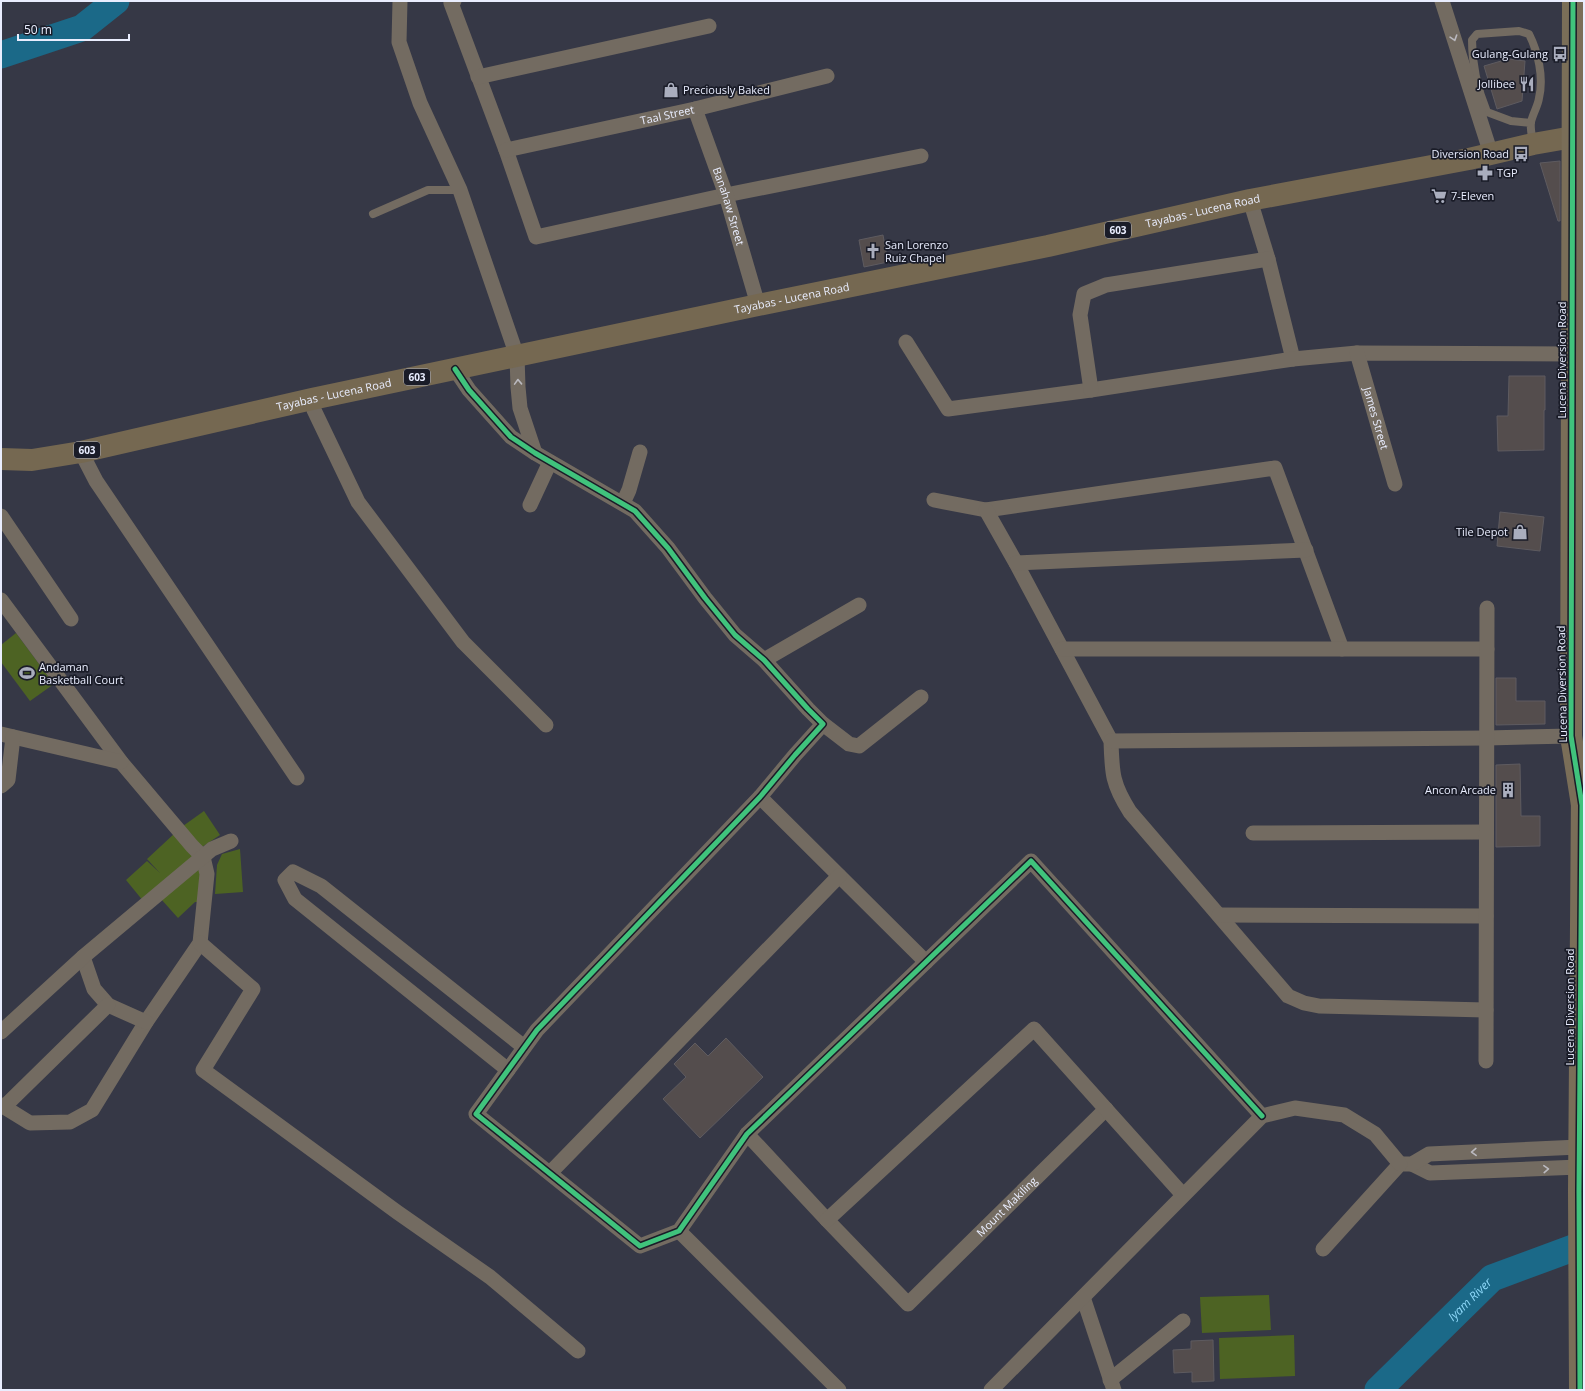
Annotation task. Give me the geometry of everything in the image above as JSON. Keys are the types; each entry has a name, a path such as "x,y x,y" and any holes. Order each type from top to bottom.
{"highway":[{"name":"Lucena Diversion Road","path":"1573,1 1578,136 1572,354 1571,736 1582,805"},
{"name":"Lucena Diversion Road","path":"1580,1390 1579,1157 1584,670"}],"main road":[{"name":"Tayabas - Lucena Road","path":"1,459 32,460 81,452 312,399 758,305 1048,246 1250,200 1491,154 1532,134 1578,136"}],"street":[{"path":"400,1 399,42 420,103 460,190 517,356 520,408 535,453"},
{"path":"454,1 451,3 506,150 536,237 726,195 921,156"},
{"path":"1442,1 1491,154"},
{"path":"478,77 709,26"},
{"name":"Taal Street","path":"506,150 695,109 827,76"},
{"name":"Banahaw Street","path":"695,109 726,195 758,305"},
{"path":"1250,200 1268,259 1293,359"},
{"path":"1091,390 1080,314 1084,294 1106,285 1268,259"},
{"path":"906,342 948,409 1091,390 1293,359 1357,353 1572,354"},
{"name":"James Street","path":"1357,353 1395,484"},
{"path":"455,369 468,390 511,437 550,462 635,511 668,548 735,635 764,660 823,724 849,744 859,746 921,697"},
{"path":"312,399 314,410 358,502 463,642 546,725"},
{"path":"81,452 96,481 297,778"},
{"path":"623,503 629,490 640,452"},
{"path":"530,505 550,462"},
{"path":"934,500 986,510 1275,468 1342,649"},
{"path":"986,510 1111,741 1112,773 1118,794 1126,806 1280,988 1288,996 1304,1003 1319,1006 1486,1010"},
{"path":"1,516 71,619"},
{"path":"1016,563 1306,550"},
{"path":"1,600 121,762 203,857 208,874 200,943 146,1022 92,1110 70,1122 30,1123 2,1106 108,1006"},
{"path":"764,660 859,605"},
{"path":"1486,1061 1487,608"},
{"path":"1062,649 1487,649"},
{"path":"823,724 760,797 536,1030 476,1114 640,1246 679,1232 747,1134 1031,861 1262,1116"},
{"path":"3,781 7,736 121,762"},
{"path":"1111,741 1571,736"},
{"path":"760,797 926,962"},
{"path":"1253,833 1486,832"},
{"path":"1,1032 84,957 212,848 231,841"},
{"path":"508,1070 295,899 285,880 293,872 321,886 524,1047"},
{"path":"550,1173 839,876"},
{"path":"1219,915 1486,916"},
{"path":"200,943 253,989 204,1070 397,1212 490,1277 578,1351"},
{"path":"84,957 94,989 108,1006 146,1022"},
{"path":"747,1134 826,1220 1034,1029 1184,1195"},
{"path":"991,1390 1262,1116 1295,1108 1344,1115 1375,1134 1406,1164 1430,1174 1579,1157"},
{"name":"Mount Makiling","path":"826,1220 908,1304 1106,1110"},
{"path":"1323,1249 1406,1164 1429,1154 1579,1157"},
{"path":"679,1232 839,1390"},
{"path":"1083,1297 1112,1385 1183,1320"}],"lane":[{"path":"1519,31 1529,34 1535,46 1541,85 1532,134 1511,121 1487,112 1481,98 1472,52 1472,40 1477,34 1519,31"},
{"path":"373,214 428,190 460,190"}],"green space":[{"name":"Andaman Basketball Court","path":"16,633 54,684 30,701 1,662 1,645"},
{"path":"204,811 220,835 199,849 183,826"},
{"path":"175,833 196,859 144,902 126,880 147,861 160,873 147,859"},
{"path":"240,849 243,892 215,894 217,865 222,854"},
{"path":"201,859 201,902 195,902 178,918 161,899"},
{"path":"1269,1295 1271,1330 1202,1333 1200,1297"},
{"path":"1294,1335 1295,1376 1220,1379 1219,1338"}],"building":[{"path":"1508,59 1525,61 1522,101 1497,109 1484,66"},
{"path":"1560,161 1560,221 1558,221 1540,163"},
{"name":"San Lorenzo Ruiz Chapel","path":"883,235 888,262 864,267 859,240"},
{"path":"1509,376 1545,376 1544,450 1498,451 1497,416 1508,416"},
{"name":"Tile Depot","path":"1500,512 1544,517 1540,551 1497,546"},
{"path":"1496,678 1516,678 1516,701 1545,701 1545,724 1496,725"},
{"name":"Ancon Arcade","path":"1520,764 1521,816 1540,816 1540,846 1496,847 1496,765"},
{"path":"726,1038 763,1077 700,1138 663,1099 686,1077 674,1064 695,1043 708,1056"},
{"path":"1213,1340 1214,1381 1192,1382 1192,1372 1174,1373 1173,1350 1191,1349 1191,1341"}],"waterway":[{"path":"1,55 82,28 116,1"},
{"name":"Iyam River","path":"1378,1390 1492,1278 1584,1244"}],"cycle path":[{"path":"1573,1 1571,736 1582,805 1579,1192 1580,1390"},
{"path":"455,369 469,390 511,437 535,453 635,511 668,548 735,635 764,660 823,724 760,797 537,1030 476,1114 640,1246 679,1231 747,1134 1031,861 1262,1116"}],"place":[{"name":"Gulang-Gulang","path":"1560,54"},
{"name":"Jollibee","path":"1527,84"},
{"name":"Preciously Baked","path":"671,90"},
{"name":"Diversion Road","path":"1521,154"},
{"name":"TGP","path":"1485,173"},
{"name":"7-Eleven","path":"1439,196"},
{"name":"San Lorenzo Ruiz Chapel","path":"873,251"},
{"name":"Tile Depot","path":"1520,532"},
{"name":"Andaman Basketball Court","path":"27,673"},
{"name":"Ancon Arcade","path":"1508,790"}]}
